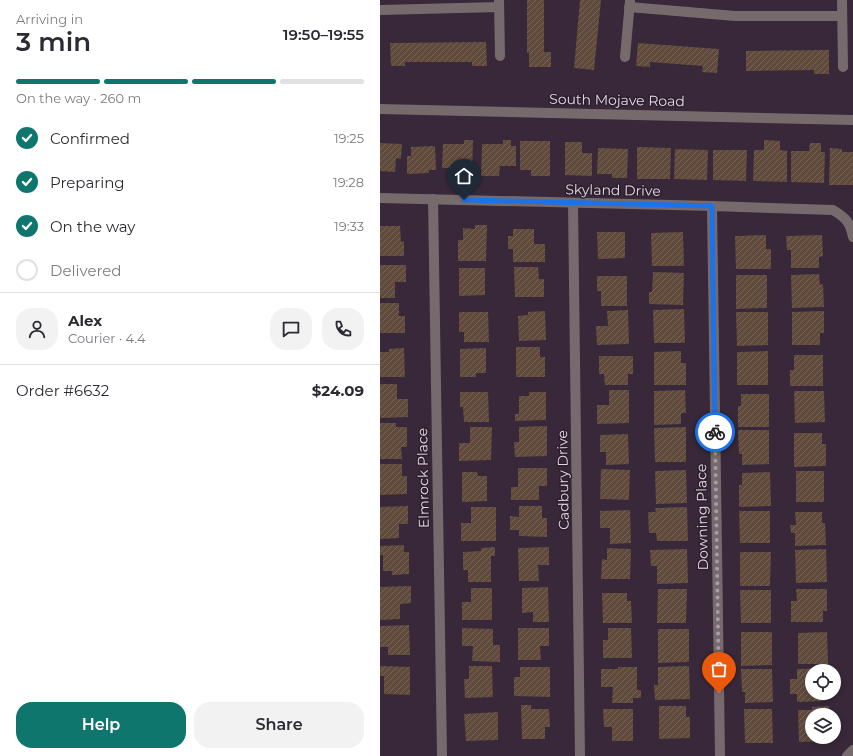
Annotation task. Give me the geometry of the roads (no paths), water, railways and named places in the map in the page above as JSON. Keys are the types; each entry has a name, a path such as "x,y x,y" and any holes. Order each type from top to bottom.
{"street":[{"path":"842,0 843,67"},
{"path":"625,57 630,3 735,16 842,16"},
{"path":"380,10 499,4 500,56"},
{"name":"South Mojave Road","path":"380,109 853,120"},
{"name":"Skyland Drive","path":"380,198 833,210 843,216 851,226 853,237"},
{"name":"Elmrock Place","path":"433,200 442,756"},
{"name":"Cadbury Drive","path":"573,203 580,756"},
{"name":"Downing Place","path":"712,206 720,756"}]}
